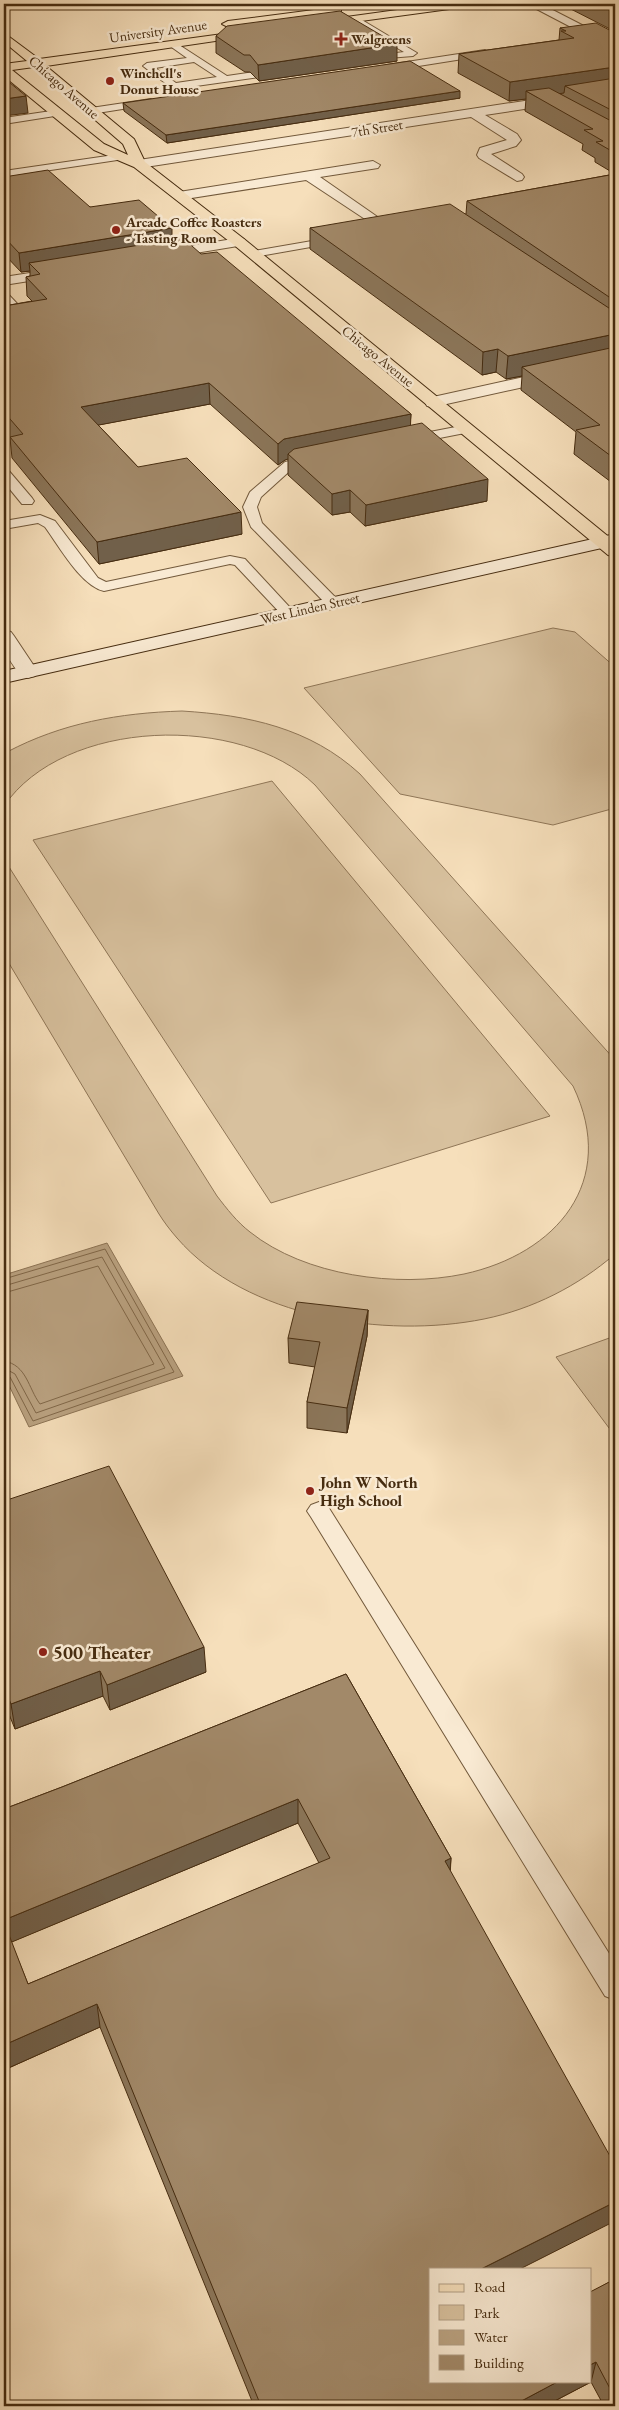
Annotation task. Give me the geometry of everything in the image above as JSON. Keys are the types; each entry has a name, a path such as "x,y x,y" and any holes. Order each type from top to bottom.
{"main road":[{"name":"University Avenue","path":"214,26 392,4"},
{"name":"University Avenue","path":"4,69 464,4"},
{"name":"Chicago Avenue","path":"4,36 129,142 139,164"},
{"path":"4,53 37,49"},
{"name":"Chicago Avenue","path":"4,69 99,147 139,164 239,242 466,429 611,544"}],"street":[{"path":"533,4 615,47"},
{"name":"7th Street","path":"139,164 615,92"},
{"path":"473,113 512,137 514,140 512,143 485,151 484,155 517,177"},
{"path":"179,196 373,165"},
{"path":"308,175 374,221"},
{"path":"141,258 239,242"},
{"path":"4,281 72,270"},
{"path":"433,402 615,362"},
{"name":"West Linden Street","path":"4,677 333,603 611,544"},
{"path":"4,636 28,672"}],"lane":[{"path":"354,19 413,53 385,57"},
{"path":"577,40 615,34"},
{"path":"173,44 225,79"},
{"path":"373,70 499,51"},
{"path":"188,97 147,66 195,59"},
{"path":"174,86 291,70"},
{"path":"91,111 161,101"},
{"path":"549,102 561,109"},
{"path":"4,121 58,114"},
{"path":"4,174 121,156"},
{"path":"254,254 341,239"},
{"path":"4,296 19,312 13,318 4,319"},
{"path":"400,442 466,429"},
{"path":"324,457 289,465 255,495 250,508 256,524 333,603"},
{"path":"4,474 27,502"},
{"path":"4,525 40,520 50,524 93,581 104,587 230,560 240,562 288,613"},
{"path":"319,1511 615,1987"}],"green space":[{"path":"553,628 575,632 615,667 615,808 553,825 400,794 304,688"},
{"path":"182,711 231,716 277,727 320,745 341,758 360,774 615,1060 615,1254 601,1266 554,1295 502,1315 445,1325 404,1326 362,1323 319,1316 278,1304 240,1287 206,1265 167,1226 4,955 4,859 217,1196 241,1224 272,1247 297,1259 352,1275 410,1280 464,1274 497,1264 526,1250 551,1231 570,1208 583,1182 588,1153 585,1121 573,1086 315,785 283,762 244,746 200,737 154,736 109,742 68,755 32,777 4,806 4,754 7,752 49,734 92,721 136,714"},
{"path":"272,781 550,1116 271,1203 33,840"},
{"path":"615,1336 615,1436 556,1357"}],"water":[{"path":"107,1243 183,1376 29,1427 4,1375 4,1275"}],"building":[{"path":"597,4 615,4 615,11 611,11"},
{"path":"340,11 386,38 387,43 397,44 258,65 250,55 244,55 216,36 227,26"},
{"path":"596,23 615,33 615,67 510,82 459,54 574,38 561,31 566,31 560,28"},
{"path":"410,61 460,91 166,135 123,103"},
{"path":"4,78 26,96 4,99"},
{"path":"615,78 615,112 565,86"},
{"path":"549,88 615,123 615,153 596,142 603,141 584,130 593,129 526,91"},
{"path":"48,170 90,207 139,200 172,228 19,253 4,237 4,177"},
{"path":"615,174 615,301 467,201"},
{"path":"450,204 615,312 615,334 508,356 498,349 483,352 310,228"},
{"path":"183,238 201,254 217,252 411,414 284,439 278,444 209,383 81,407 138,467 187,458 241,512 97,542 10,437 23,434 4,412 4,306 47,299 26,277 40,274 29,263"},
{"path":"615,347 615,459 576,430 600,425 522,367"},
{"path":"422,423 488,479 366,505 350,490 332,494 288,454 294,449"},
{"path":"297,1302 368,1310 347,1408 307,1402 320,1342 288,1338"},
{"path":"109,1466 204,1647 107,1685 100,1671 11,1704 4,1687 4,1501"},
{"path":"346,1674 451,1858 445,1861 615,2165 615,2202 483,2268 429,2268 429,2382 557,2382 512,2406 261,2406 97,2004 4,2045 4,1922 28,1984 330,1858 298,1799 4,1920 4,1809"},
{"path":"615,2279 615,2398 596,2362 592,2364 592,2291"}],"place":[{"name":"Walgreens","path":"341,39"},
{"name":"Winchell's Donut House","path":"110,81"},
{"name":"Arcade Coffee Roasters - Tasting Room","path":"116,230"},
{"name":"John W North High School","path":"310,1491"},
{"name":"500 Theater","path":"43,1652"}]}
